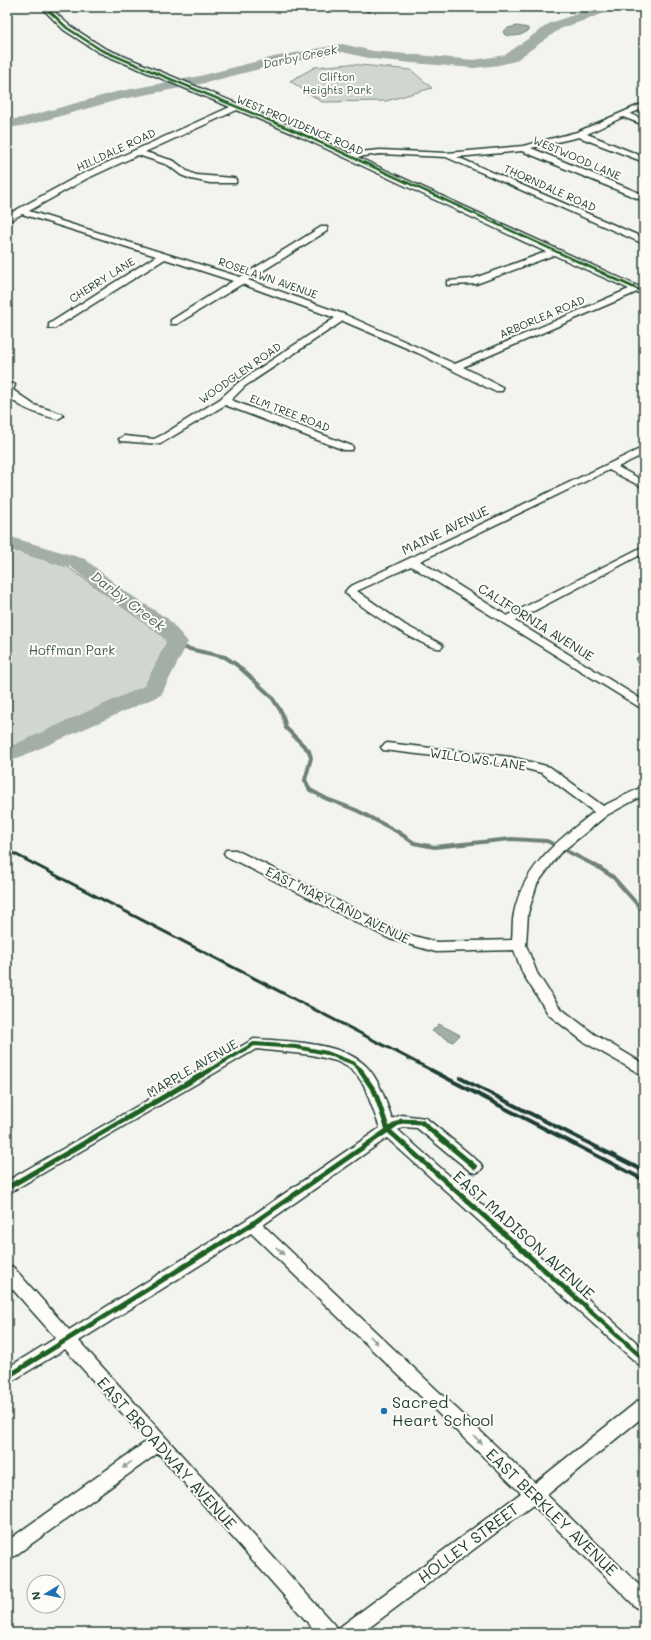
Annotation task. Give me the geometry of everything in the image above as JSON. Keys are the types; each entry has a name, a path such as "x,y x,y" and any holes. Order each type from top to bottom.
{"street":[{"name":"WEST PROVIDENCE ROAD","path":"45,7 67,28 86,41 163,76 350,155 554,252 641,290"},
{"path":"350,155 380,152 447,155 523,148 580,134 644,105"},
{"name":"HILLDALE ROAD","path":"7,219 83,177 236,107"},
{"path":"624,115 644,123"},
{"path":"580,134 644,160"},
{"name":"WESTWOOD LANE","path":"523,148 644,198"},
{"path":"138,152 171,163 184,173 194,177 210,180 233,181"},
{"name":"THORNDALE ROAD","path":"447,155 644,241"},
{"name":"ROSELAWN AVENUE","path":"21,211 164,255 343,317 456,367 498,389"},
{"path":"174,322 324,230"},
{"path":"450,283 473,282 554,252"},
{"name":"CHERRY LANE","path":"52,326 164,255"},
{"name":"ARBORLEA ROAD","path":"456,367 641,290"},
{"name":"WOODGLEN ROAD","path":"124,439 156,442 224,401 242,384 343,317"},
{"path":"7,383 10,385 8,390 20,401 48,414 58,416"},
{"name":"ELM TREE ROAD","path":"224,401 348,448"},
{"name":"MAINE AVENUE","path":"437,646 401,627 351,592 353,589 413,562 644,450"},
{"path":"609,466 644,485"},
{"path":"508,620 644,549"},
{"name":"CALIFORNIA AVENUE","path":"413,562 644,706"},
{"name":"WILLOWS LANE","path":"387,747 511,761 546,770 602,812"},
{"path":"644,790 602,812 554,851 531,883 521,913 519,946 530,974 554,1011 589,1038 644,1071"},
{"name":"EAST MARYLAND AVENUE","path":"231,853 395,936 415,943 436,947 519,946"},
{"name":"MARPLE AVENUE","path":"7,1188 254,1044 298,1047 329,1054 347,1061 362,1071 377,1098 388,1130"},
{"path":"7,1377 252,1224 401,1121 421,1122 475,1167"},
{"name":"EAST MADISON AVENUE","path":"388,1130 644,1359"},
{"name":"EAST BERKLEY AVENUE","path":"252,1224 534,1494 644,1602"},
{"name":"EAST BROADWAY AVENUE","path":"7,1272 328,1633"},
{"name":"HOLLEY STREET","path":"347,1633 534,1494 644,1406"},
{"path":"9,1546 158,1443"}],"green space":[{"name":"Clifton Heights Park","path":"350,64 411,70 432,88 386,101 322,102 290,81 315,67"},
{"name":"Hoffman Park","path":"7,548 68,567 168,640 144,689 7,751"}],"shaded area":[{"path":"517,26 528,28 528,31 515,36 505,35 503,32 508,28"},
{"path":"439,1024 460,1035 453,1042 432,1031"}],"waterway":[{"name":"Darby Creek","path":"7,124 23,122 116,96 201,80 274,61 342,48 373,55 412,59 474,64 499,61 510,58 555,26 609,7"},
{"name":"Darby Creek","path":"7,542 78,563 116,594 161,623 178,642 153,690 7,756"},
{"path":"176,646 225,657 237,665 271,696 282,713 286,728 309,751 311,758 305,780 310,790 327,799 356,810 398,832 414,843 434,847 511,839 547,841 598,867 613,877 644,912"}],"railway":[{"path":"7,850 433,1071"},
{"path":"431,1070 644,1180"},
{"path":"460,1078 644,1171"}],"cycle path":[{"path":"45,7 67,28 101,50 302,134 554,252 644,292"},
{"path":"7,1188 254,1044 296,1047 327,1053 341,1057 353,1063 367,1077 375,1092 388,1130 644,1359"},
{"path":"7,1377 252,1224 401,1121 421,1122 475,1167"}],"place":[{"name":"Sacred Heart School","path":"384,1411"}]}
